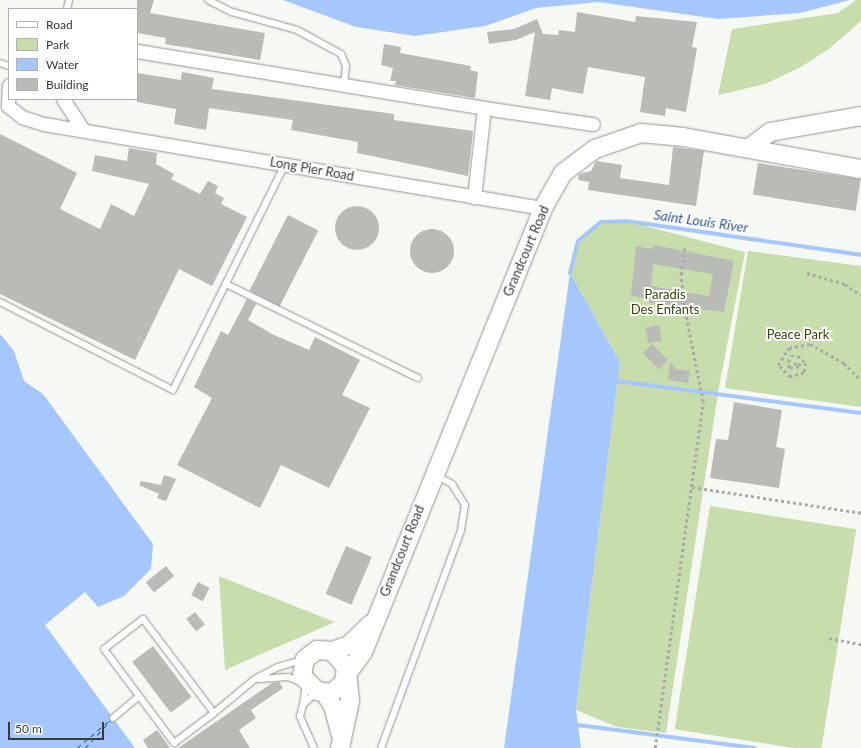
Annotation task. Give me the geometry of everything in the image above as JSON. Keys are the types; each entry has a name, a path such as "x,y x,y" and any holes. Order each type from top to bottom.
{"street":[{"path":"138,52 344,86 593,124"},
{"name":"Long Pier Road","path":"8,89 4,103 31,121 82,128 543,208"},
{"path":"64,100 82,128"},
{"path":"474,197 484,108"},
{"path":"749,148 770,132 861,116"},
{"name":"Grandcourt Road","path":"374,618 543,208 563,173 581,157 628,136 660,134 860,168"},
{"path":"339,748 336,714 316,689 302,676 305,659 317,650 332,651 358,638 374,618"},
{"path":"316,689 339,689 347,674 363,652 374,618"},
{"path":"332,651 342,659 347,674 350,701 339,748"}],"lane":[{"path":"208,0 232,12 297,30 341,54 346,66 344,86"},
{"path":"0,302 173,390 285,164"},
{"path":"226,284 418,378"},
{"path":"381,748 461,530 465,505 452,484 434,474"},
{"path":"214,713 143,619 104,649 174,743 214,713 255,679 278,667 305,659"},
{"path":"255,679 288,677 316,689"},
{"path":"314,748 302,724 303,705 316,689"},
{"path":"303,705 316,689"},
{"path":"113,718 139,696"}],"path":[{"path":"655,748 692,487 702,397 684,306 681,275 685,246"},
{"path":"807,273 845,284 861,294"},
{"path":"794,364 800,363 799,367 789,368 788,362 791,356 798,356 806,363 804,373 790,377 778,365 789,348 810,344 844,364 861,380"},
{"path":"692,487 861,513"},
{"path":"829,638 861,644"}],"green space":[{"path":"856,0 861,0 861,21 830,48 801,67 765,84 718,95 732,29 838,13"},
{"name":"Paradis Des Enfants","path":"626,221 745,252 719,387 666,733 617,727 576,710 620,362 570,273 578,241 601,222"},
{"name":"Peace Park","path":"748,251 861,266 861,407 725,388"},
{"path":"710,506 856,529 822,748 793,748 675,729"},
{"path":"219,576 335,622 225,670"}],"water":[{"path":"283,0 850,0 800,13 718,19 598,2 536,8 485,26 415,36 356,27"},
{"path":"570,273 620,362 576,710 581,748 504,748"},
{"path":"0,334 14,351 24,381 43,394 153,544 151,569 124,596 98,607 85,592 45,625 135,748 0,748"}],"building":[{"path":"137,0 154,0 150,13 265,33 260,60 165,44 166,38 138,33"},
{"path":"577,12 635,22 636,16 697,22 692,47 697,48 686,112 666,108 665,116 640,112 645,77 588,67 583,94 552,88 550,100 525,96 535,32 516,40 489,44 487,32 514,29 537,19 543,34 558,35 559,30 575,32"},
{"path":"384,44 401,47 400,53 471,66 470,70 478,72 475,98 395,85 396,81 390,81 393,68 381,65"},
{"path":"182,72 214,78 212,89 394,114 394,120 473,131 468,176 357,153 358,142 291,130 293,120 209,108 206,130 174,124 176,109 137,102 138,73 181,80"},
{"path":"0,134 77,173 60,209 100,229 111,204 134,216 149,184 92,171 95,155 127,161 129,148 157,153 156,164 174,174 171,179 200,194 208,181 218,186 215,193 224,198 221,204 247,217 212,286 179,269 135,360 0,294"},
{"path":"673,147 704,151 696,206 588,190 589,182 578,180 579,174 591,171 596,161 622,165 620,178 669,185"},
{"path":"758,163 861,179 856,211 753,195"},
{"path":"353,206 361,206 366,207 373,212 378,219 378,237 373,244 366,249 353,250 345,247 338,240 335,232 335,224 338,216 345,209"},
{"path":"288,215 318,230 280,306 249,291"},
{"path":"428,229 436,229 441,230 448,235 453,242 453,260 448,267 441,272 428,273 420,270 413,263 410,255 410,247 413,239 420,232"},
{"path":"654,245 734,261 724,312 649,303 649,299 631,296 636,246 653,249","holes":["653,264 713,274 709,296 651,286"]},
{"path":"247,299 256,304 248,320 274,335 309,350 315,337 360,360 342,395 370,408 329,488 281,465 260,508 177,465 212,398 194,387 221,331 228,335"},
{"path":"659,325 662,341 648,343 645,328"},
{"path":"652,344 668,360 659,369 643,353"},
{"path":"670,362 676,369 690,371 688,383 668,380"},
{"path":"734,402 782,410 776,447 785,449 779,488 710,478 716,439 728,440"},
{"path":"164,475 176,479 166,501 157,498 159,494 139,485 141,481 161,485"},
{"path":"346,546 372,557 351,605 326,594"},
{"path":"166,566 174,576 154,592 146,582"},
{"path":"198,582 210,588 203,601 191,595"},
{"path":"195,612 205,625 196,631 186,619"},
{"path":"153,646 192,697 171,713 132,662"},
{"path":"279,682 283,688 251,710 256,718 239,730 250,748 178,748 272,683"},
{"path":"157,730 170,748 148,748 143,740"}],"waterway":[{"name":"Saint Louis River","path":"570,273 578,241 601,222 626,221 861,255"},
{"path":"617,381 861,413"},
{"path":"578,725 755,748"}],"ferry route":[{"path":"77,748 111,719"},
{"path":"85,748 110,721"}]}
